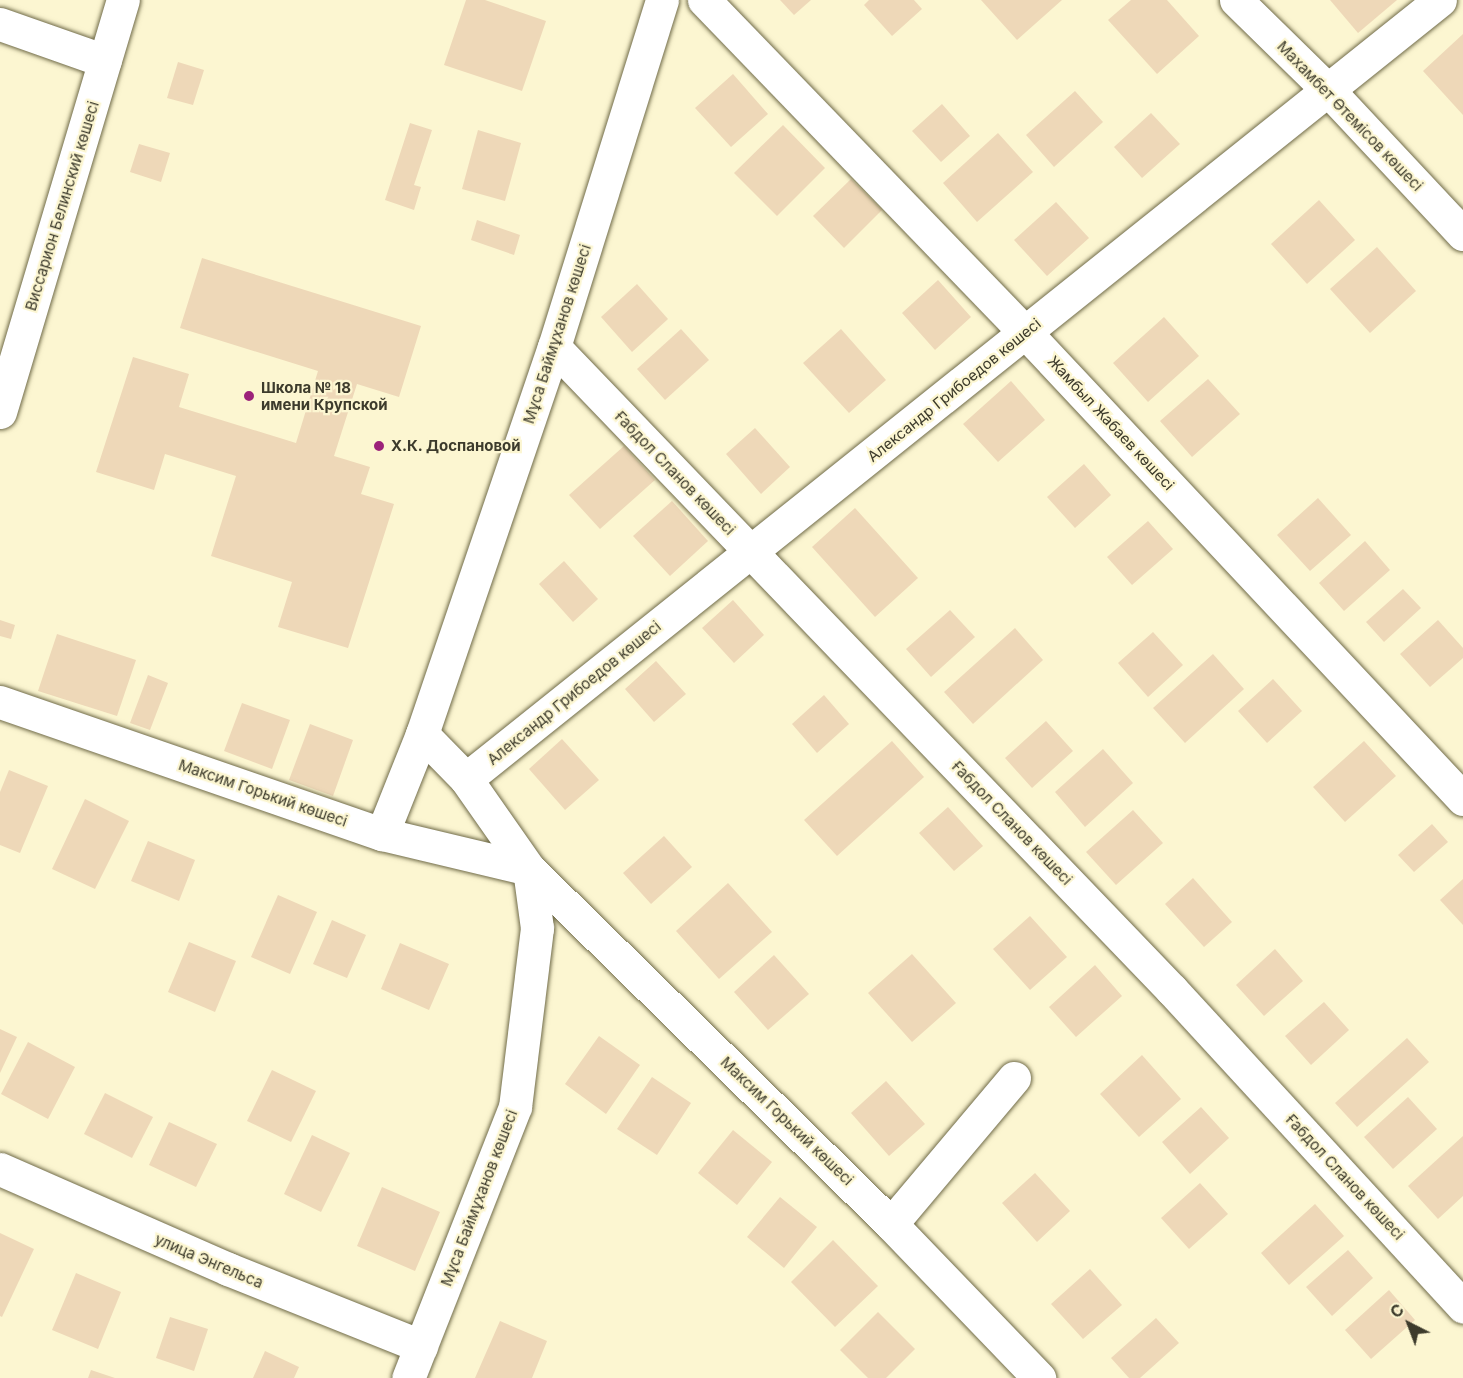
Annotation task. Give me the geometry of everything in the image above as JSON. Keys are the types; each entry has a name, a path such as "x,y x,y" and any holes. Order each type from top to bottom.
{"street":[{"name":"Виссарион Белинский көшесі","path":"0,412 123,0"},
{"name":"Мұса Баймұханов көшесі","path":"382,834 422,734 554,347 663,0"},
{"name":"Жамбыл Жабаев көшесі","path":"704,0 1026,333 1463,798"},
{"name":"Махамбет Өтемісов көшесі","path":"1236,0 1329,91 1463,234"},
{"name":"Александр Грибоедов көшесі","path":"466,779 1440,0"},
{"path":"0,24 105,61"},
{"name":"Ғабдол Сланов көшесі","path":"554,347 1172,990 1463,1305"},
{"name":"Максим Горький көшесі","path":"0,702 382,834 529,869"},
{"name":"Максим Горький көшесі","path":"422,734 466,779 529,869 891,1224 1039,1378"},
{"name":"Мұса Баймұханов көшесі","path":"408,1378 515,1107 537,928 529,869"},
{"path":"891,1224 1014,1078"},
{"name":"улица Энгельса","path":"0,1169 228,1269 421,1346"}],"building":[{"path":"466,0 485,0 546,21 522,91 444,65"},
{"path":"780,0 811,0 794,15"},
{"path":"869,0 914,0 922,9 892,36 864,5"},
{"path":"981,0 1062,0 1017,40"},
{"path":"1131,0 1167,0 1199,36 1157,74 1108,20"},
{"path":"1330,0 1397,0 1358,33"},
{"path":"1463,34 1463,115 1423,71"},
{"path":"178,62 204,70 193,105 167,98"},
{"path":"733,74 768,114 731,147 695,108"},
{"path":"1075,91 1103,122 1054,167 1026,135"},
{"path":"942,104 970,136 941,162 912,131"},
{"path":"1151,113 1180,144 1142,178 1114,147"},
{"path":"410,123 432,130 414,185 421,187 414,210 385,200"},
{"path":"783,125 825,168 777,216 734,173"},
{"path":"478,130 521,143 505,201 462,189"},
{"path":"998,133 1033,172 977,222 943,183"},
{"path":"139,144 170,153 161,182 130,172"},
{"path":"851,179 882,210 844,248 813,216"},
{"path":"1319,200 1355,240 1307,284 1271,244"},
{"path":"1056,202 1089,238 1047,276 1014,240"},
{"path":"477,220 520,235 514,255 471,240"},
{"path":"1377,247 1416,291 1370,333 1330,289"},
{"name":"Школа № 18 имени Крупской","path":"202,258 421,326 399,397 357,384 334,456 370,467 361,494 394,504 348,648 278,627 292,582 211,556 236,476 165,454 154,490 96,472 133,357 189,374 179,407 296,443 318,371 180,328"},
{"path":"938,280 971,317 935,350 902,313"},
{"path":"637,284 668,319 632,352 601,317"},
{"path":"1164,317 1199,356 1148,402 1113,363"},
{"path":"681,329 709,360 665,400 637,369"},
{"path":"841,329 886,380 849,413 803,363"},
{"path":"1208,379 1240,414 1192,457 1160,421"},
{"path":"1011,381 1045,420 998,462 963,424"},
{"path":"755,428 790,467 761,494 726,454"},
{"path":"624,446 655,480 600,529 569,495"},
{"path":"1084,464 1111,495 1075,528 1047,497"},
{"path":"1318,498 1351,535 1310,571 1277,535"},
{"path":"672,501 708,541 670,576 633,536"},
{"path":"855,508 918,578 875,617 812,547"},
{"path":"1148,521 1173,549 1132,585 1107,557"},
{"path":"1365,541 1390,570 1344,611 1319,583"},
{"path":"564,561 598,599 573,622 539,584"},
{"path":"1403,589 1421,608 1384,642 1366,622"},
{"path":"733,600 764,635 734,663 702,628"},
{"path":"950,610 975,637 931,677 906,649"},
{"path":"0,620 15,625 11,639 0,636"},
{"path":"1438,620 1463,648 1463,658 1430,687 1400,654"},
{"path":"1015,628 1043,660 973,724 944,692"},
{"path":"1153,632 1183,665 1148,697 1118,663"},
{"path":"57,634 136,660 117,716 38,691"},
{"path":"1213,654 1244,689 1185,743 1153,708"},
{"path":"656,661 686,694 654,722 625,689"},
{"path":"148,675 168,683 150,730 130,723"},
{"path":"1273,679 1302,711 1267,743 1238,711"},
{"path":"824,695 849,724 817,753 792,724"},
{"path":"242,703 290,720 272,769 224,751"},
{"path":"1046,721 1073,751 1032,788 1005,758"},
{"path":"310,724 353,740 333,796 289,780"},
{"path":"562,739 599,780 565,810 529,769"},
{"path":"892,741 924,777 837,856 804,820"},
{"path":"1364,741 1396,776 1345,822 1313,787"},
{"path":"1103,749 1133,783 1085,827 1055,792"},
{"path":"9,770 48,786 20,853 0,845 0,792"},
{"path":"85,799 129,821 95,889 52,869"},
{"path":"948,807 983,846 954,871 919,833"},
{"path":"1133,810 1163,843 1116,885 1086,852"},
{"path":"1432,824 1448,842 1414,872 1398,855"},
{"path":"664,836 692,867 651,904 623,873"},
{"path":"148,841 195,860 179,901 131,881"},
{"path":"1193,878 1232,922 1204,947 1165,904"},
{"path":"1463,879 1463,925 1440,900"},
{"path":"728,883 772,932 719,979 676,931"},
{"path":"278,895 317,912 290,974 251,957"},
{"path":"1030,916 1067,957 1030,990 993,949"},
{"path":"332,920 366,935 347,978 313,964"},
{"path":"189,942 236,961 215,1012 168,992"},
{"path":"400,943 449,964 429,1010 381,989"},
{"path":"1275,949 1303,981 1264,1016 1236,985"},
{"path":"912,954 956,1003 912,1042 868,993"},
{"path":"774,955 809,994 768,1030 734,992"},
{"path":"1095,965 1122,996 1076,1037 1049,1007"},
{"path":"1324,1002 1349,1030 1311,1065 1285,1036"},
{"path":"0,1029 17,1037 0,1073"},
{"path":"599,1036 640,1065 606,1114 565,1084"},
{"path":"1407,1038 1429,1062 1357,1127 1335,1103"},
{"path":"28,1042 75,1067 48,1119 1,1094"},
{"path":"1142,1055 1181,1099 1139,1137 1100,1094"},
{"path":"272,1070 316,1091 291,1142 247,1121"},
{"path":"652,1077 691,1103 657,1155 617,1129"},
{"path":"886,1081 925,1124 889,1156 851,1113"},
{"path":"105,1093 153,1117 132,1158 84,1134"},
{"path":"1408,1097 1437,1129 1393,1169 1364,1137"},
{"path":"1201,1107 1229,1138 1190,1174 1162,1142"},
{"path":"169,1122 217,1144 196,1187 149,1165"},
{"path":"733,1130 772,1162 737,1205 698,1173"},
{"path":"312,1135 350,1153 321,1212 284,1194"},
{"path":"1463,1136 1463,1196 1438,1219 1408,1186"},
{"path":"1035,1173 1070,1211 1037,1242 1002,1203"},
{"path":"1200,1183 1228,1214 1189,1249 1161,1218"},
{"path":"382,1187 440,1212 415,1271 357,1246"},
{"path":"780,1197 817,1227 784,1268 747,1237"},
{"path":"1315,1204 1344,1236 1289,1285 1261,1253"},
{"path":"0,1233 34,1249 2,1317 0,1316"},
{"path":"833,1240 878,1286 835,1327 791,1282"},
{"path":"1348,1250 1373,1278 1332,1316 1306,1287"},
{"path":"1090,1269 1122,1305 1083,1339 1051,1304"},
{"path":"76,1273 121,1292 98,1349 52,1330"},
{"path":"1389,1290 1415,1320 1371,1359 1345,1330"},
{"path":"878,1312 915,1349 886,1378 868,1378 840,1350"},
{"path":"170,1317 208,1329 194,1371 156,1358"},
{"path":"1156,1318 1179,1343 1140,1378 1129,1378 1111,1358"},
{"path":"500,1321 547,1341 532,1378 475,1378"},
{"path":"265,1351 299,1367 294,1378 253,1378"},
{"path":"91,1370 115,1378 88,1378"}],"place":[{"name":"Школа № 18 имени Крупской","path":"249,396"},
{"name":"Х.К. Доспановой","path":"379,446"}]}
